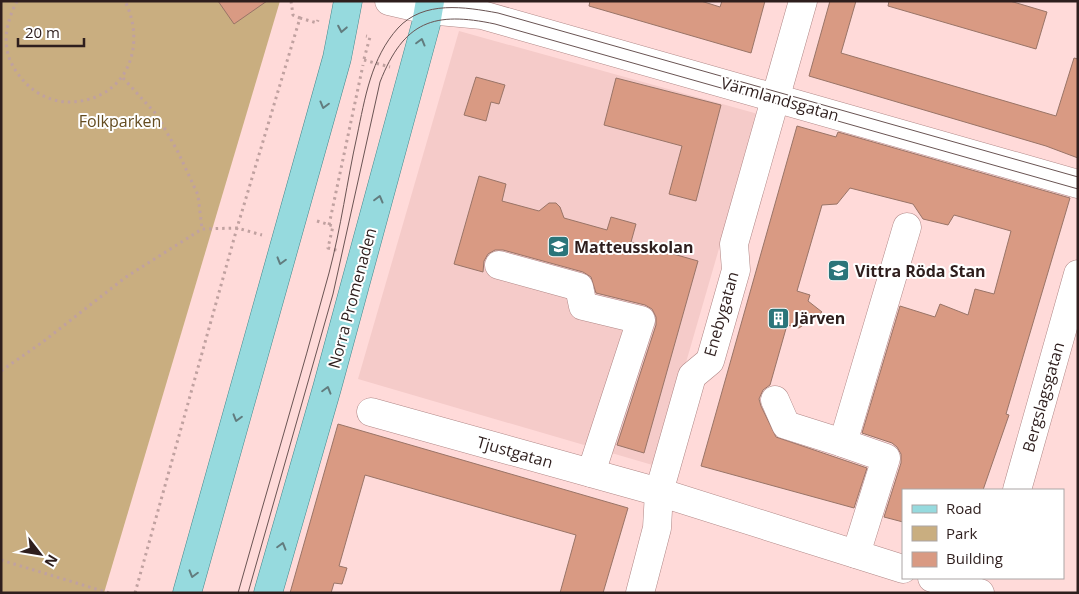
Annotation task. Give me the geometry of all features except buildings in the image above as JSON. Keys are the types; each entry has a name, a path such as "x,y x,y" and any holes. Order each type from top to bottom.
{"main road":[{"path":"187,593 337,58 348,1"},
{"name":"Norra Promenaden","path":"268,593 327,388 429,6"}],"street":[{"name":"Värmlandsgatan","path":"389,1 429,6 474,8 777,98 1078,184"},
{"name":"Enebygatan","path":"640,593 657,528 659,492 692,376 710,361 736,270 734,244 803,1"},
{"path":"843,443 907,227"},
{"path":"499,265 579,286 583,306 641,320 591,473"},
{"name":"Bergslagsgatan","path":"1016,489 1078,274"},
{"path":"776,400 786,425 886,458 856,554"},
{"name":"Tjustgatan","path":"371,412 659,492 902,569"},
{"path":"935,579 980,593"},
{"path":"988,593 992,579"}],"path":[{"path":"17,1 9,18 6,39 8,60 19,76 33,89 47,98 68,102 89,99 108,90 123,78 131,62 134,42 132,17 124,1"},
{"path":"291,1 294,15 317,23 319,17"},
{"path":"135,593 237,228 300,18"},
{"path":"123,78 157,115 178,152 198,195 202,229"},
{"path":"328,248 333,226 329,225"},
{"path":"1,371 44,341 126,277 202,229 237,228"},
{"path":"1,560 109,593"},
{"path":"88,593 95,590"}],"shaded area":[{"name":"Matteusskolan","path":"459,31 758,114 656,466 358,379"}],"green space":[{"name":"Folkparken","path":"1,1 280,1 104,593 1,593"}],"tram line":[{"path":"238,593 329,273 370,79 381,52 398,28 408,19 420,13 432,9 445,8 472,9 498,13 1078,177"},
{"path":"248,593 333,294 380,82 389,61 400,45 411,33 424,25 455,19 495,24 1078,189"}],"place":[{"name":"Matteusskolan","path":"558,247"},
{"name":"Vittra Röda Stan","path":"839,271"},
{"name":"Järven","path":"778,318"}]}
